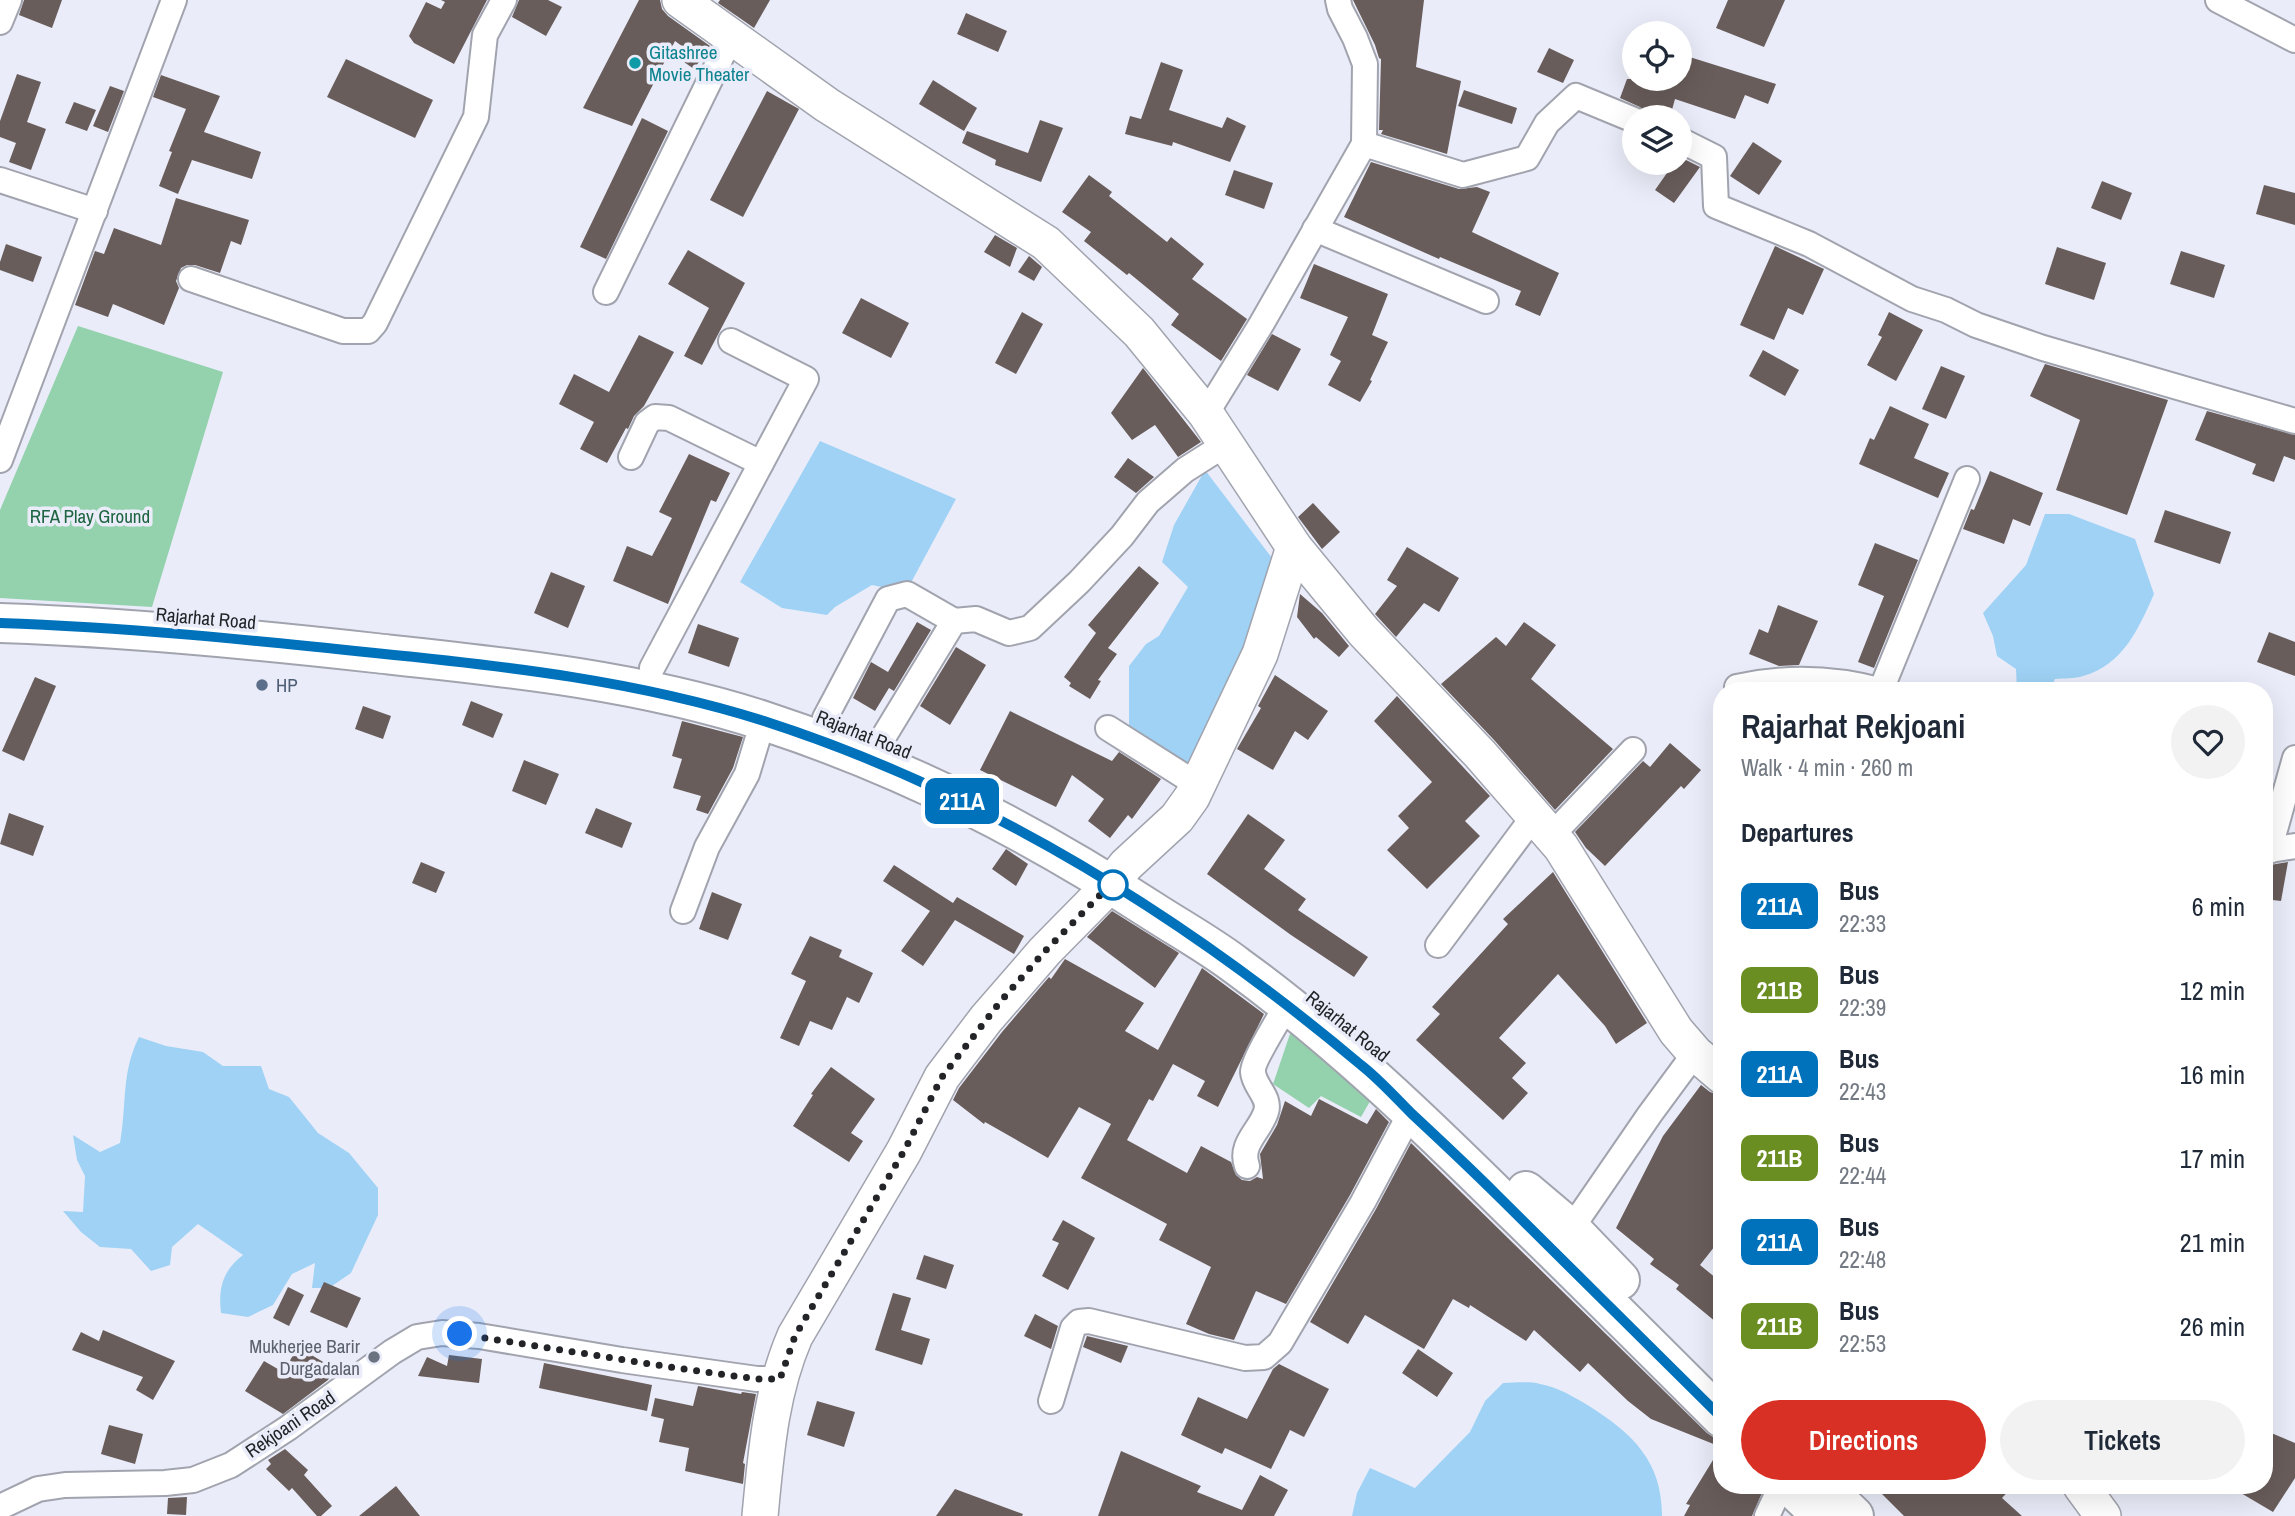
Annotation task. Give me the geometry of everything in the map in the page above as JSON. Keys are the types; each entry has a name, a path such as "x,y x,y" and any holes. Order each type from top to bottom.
{"main road":[{"name":"Rajarhat Road","path":"0,604 177,615 580,654 652,668 747,693 825,718 975,783 1119,874 1255,952 1370,1041 1528,1193 1571,1229 1713,1379"},
{"name":"Rajarhat Road","path":"0,623 90,626 517,668 580,677 648,691 763,721 908,775 1036,839 1119,874 1287,1005 1365,1068 1713,1409"},
{"path":"1799,1494 1822,1516"},
{"path":"1831,1494 1854,1516"}],"street":[{"path":"0,22 9,0"},
{"path":"0,460 174,0"},
{"path":"191,279 343,331 368,331 375,323 476,117 485,35 504,0"},
{"path":"1206,414 1262,323 1364,144 1365,64 1338,0"},
{"path":"2218,0 2295,40"},
{"path":"696,5 731,37 827,105 1046,243 1139,332 1206,414 1294,547 1364,632 1480,754 1561,847 1676,1031 1713,1068"},
{"path":"606,292 731,37"},
{"path":"1364,144 1464,175 1527,158 1548,123 1576,96 1622,115"},
{"path":"1692,146 1714,157 1716,205 1809,244 1912,299 2043,348 2295,421"},
{"path":"0,180 95,211"},
{"path":"1315,229 1486,302"},
{"path":"652,668 806,379 731,341"},
{"path":"631,457 647,423 655,416 669,418 761,463"},
{"path":"825,718 888,599 906,594 954,621 976,619 1009,633 1030,628 1105,555 1148,502 1185,470 1226,444"},
{"path":"1886,682 1968,479"},
{"path":"760,1516 767,1436 780,1379 795,1336 904,1151 942,1077 985,1019 1036,961 1177,818 1198,785 1260,654 1294,547"},
{"path":"881,741 954,621"},
{"path":"1759,682 1829,682"},
{"path":"683,911 707,847 747,774 763,721"},
{"path":"1108,728 1198,785"},
{"path":"1438,945 1543,826 1633,750"},
{"path":"2273,831 2295,758"},
{"path":"2273,850 2295,846"},
{"path":"1247,1166 1245,1152 1266,1114 1267,1107 1255,1078 1254,1066 1287,1005"},
{"path":"1571,1229 1695,1053"},
{"path":"1051,1401 1073,1328 1079,1322 1089,1321 1245,1358 1264,1357 1279,1343 1363,1202 1411,1112"},
{"name":"Rekjoani Road","path":"4,1499 38,1489 65,1485 193,1480 231,1465 417,1337 442,1333 479,1336 757,1379 780,1379"},
{"path":"1767,1516 1777,1494"},
{"path":"2087,1494 2103,1516"}],"green space":[{"name":"RFA Play Ground","path":"78,326 223,372 152,607 0,598 0,510"},
{"path":"1293,1025 1377,1089 1361,1117 1321,1096 1309,1108 1273,1084"}],"water":[{"path":"820,441 956,499 906,592 872,585 835,607 827,615 782,608 740,582"},
{"path":"1205,470 1278,566 1194,773 1129,729 1129,666 1146,644 1159,636 1188,587 1162,562 1174,525"},
{"path":"2045,514 2069,514 2135,539 2154,594 2128,644 2097,671 2080,677 2055,679 2054,682 2017,682 2016,669 1997,656 1993,636 1983,613 2026,565"},
{"path":"139,1037 166,1046 203,1052 223,1066 261,1066 269,1089 289,1097 318,1133 349,1153 378,1188 378,1215 351,1273 329,1288 312,1288 315,1263 292,1274 273,1305 248,1317 221,1313 223,1280 243,1255 198,1224 172,1247 170,1265 151,1271 131,1249 100,1247 81,1232 63,1211 83,1212 85,1176 77,1160 73,1135 100,1152 120,1143 129,1063"},
{"path":"1503,1383 1531,1383 1553,1387 1589,1406 1619,1427 1651,1464 1661,1497 1662,1516 1352,1516 1357,1493 1370,1468 1415,1488 1470,1432 1485,1401"}],"building":[{"path":"24,0 62,0 52,28 19,15"},
{"path":"441,0 487,0 454,64 414,43 409,36 426,2 441,9 445,2"},
{"path":"519,0 548,0 562,7 546,36 512,17"},
{"name":"Gitashree Movie Theater","path":"639,0 660,0 662,9 668,16 710,46 694,69 684,62 690,52 675,41 632,126 583,108"},
{"path":"720,0 770,0 754,28 718,3"},
{"path":"1353,0 1424,0 1416,67 1461,81 1447,154 1381,134 1381,59"},
{"path":"1728,0 1785,0 1764,47 1716,28"},
{"path":"966,13 1007,31 998,52 957,34"},
{"path":"1549,48 1574,60 1563,83 1537,72"},
{"path":"1692,58 1776,84 1768,104 1745,95 1735,119 1675,99 1673,105 1636,105 1620,98 1623,91 1692,91"},
{"path":"346,59 433,100 415,138 327,97"},
{"path":"1161,62 1183,70 1169,110 1222,128 1227,117 1246,126 1230,162 1173,142 1172,146 1125,134 1130,116 1141,119"},
{"path":"17,74 41,82 27,122 46,129 31,170 9,162 16,143 0,137 0,121"},
{"path":"161,75 220,96 204,132 261,152 252,179 192,160 178,194 159,186 172,152 169,151 186,109 153,97"},
{"path":"933,80 977,108 964,131 919,104"},
{"path":"110,86 124,91 108,132 93,126"},
{"path":"1464,90 1517,108 1512,124 1458,106"},
{"path":"767,91 799,109 743,217 710,200"},
{"path":"74,102 96,110 87,131 65,123"},
{"path":"642,118 668,131 606,259 580,247"},
{"path":"1040,120 1063,128 1041,182 995,165 996,160 962,143 967,131 1028,153"},
{"path":"1753,142 1782,161 1759,195 1730,176"},
{"path":"1371,162 1459,189 1477,187 1490,192 1472,232 1559,273 1540,316 1515,305 1521,291 1440,257 1439,259 1344,217"},
{"path":"1692,163 1700,167 1674,203 1655,190 1666,175 1692,175"},
{"path":"1234,170 1273,183 1264,209 1225,195"},
{"path":"1089,175 1112,192 1109,196 1167,242 1171,237 1204,264 1192,279 1247,319 1221,361 1171,325 1179,314 1084,241 1091,232 1062,212"},
{"path":"2102,181 2132,193 2121,220 2091,208"},
{"path":"2264,185 2295,193 2295,225 2256,214"},
{"path":"176,198 249,220 241,245 231,241 220,273 195,265 181,268 176,281 179,288 164,325 113,304 108,317 75,305 95,251 104,254 114,228 161,245"},
{"path":"995,235 1017,248 1010,267 984,252"},
{"path":"6,244 42,257 33,282 0,270"},
{"path":"1775,246 1824,269 1803,315 1788,308 1774,340 1740,325"},
{"path":"2057,247 2106,263 2094,300 2045,284"},
{"path":"688,250 745,283 702,365 684,356 709,308 668,284"},
{"path":"2181,251 2225,265 2214,298 2170,284"},
{"path":"1029,256 1042,267 1034,281 1018,272"},
{"path":"1314,264 1388,294 1372,335 1388,342 1360,402 1328,385 1341,361 1330,355 1348,317 1300,298"},
{"path":"861,298 909,323 891,358 842,333"},
{"path":"1022,312 1043,324 1016,374 995,363"},
{"path":"1889,312 1923,330 1896,381 1867,365 1882,337 1878,335"},
{"path":"1272,334 1301,349 1278,391 1247,375"},
{"path":"639,335 674,352 644,406 634,416 628,429 626,428 607,463 580,449 594,422 559,404 574,374 609,392"},
{"path":"1763,350 1799,370 1785,396 1749,376"},
{"path":"2045,364 2168,400 2127,515 2056,490 2080,420 2030,396"},
{"path":"1941,366 1965,376 1946,419 1922,409"},
{"path":"1143,368 1201,442 1178,457 1155,425 1132,440 1111,413"},
{"path":"1890,406 1929,424 1914,458 1949,473 1938,498 1859,464 1870,438 1874,440"},
{"path":"2207,411 2295,435 2295,460 2284,456 2274,482 2252,474 2256,464 2195,440"},
{"path":"689,454 730,473 716,502 711,500 668,604 613,581 627,546 652,556 672,518 659,512"},
{"path":"1128,458 1154,477 1136,493 1114,477"},
{"path":"1990,471 2043,493 2030,526 2013,519 2004,544 1963,529"},
{"path":"1313,503 1340,532 1322,549 1298,517"},
{"path":"2165,510 2231,532 2220,564 2154,542"},
{"path":"1875,543 1918,560 1874,668 1858,662 1884,596 1858,585"},
{"path":"1407,547 1459,578 1439,612 1424,603 1396,637 1375,614 1397,586 1387,580"},
{"path":"1139,566 1159,583 1108,648 1117,654 1098,680 1101,681 1090,699 1069,686 1071,683 1064,677 1096,633 1088,625"},
{"path":"551,572 585,586 568,628 534,613"},
{"path":"1300,594 1322,613 1349,646 1339,657 1316,637 1314,639 1297,617"},
{"path":"1778,605 1818,621 1799,665 1779,666 1749,654 1759,629 1768,633"},
{"path":"917,622 931,630 894,691 889,688 875,711 853,698 871,662 888,672"},
{"path":"1524,622 1556,645 1531,679 1613,749 1555,810 1441,684 1496,637 1506,646"},
{"path":"698,624 739,638 729,667 688,653"},
{"path":"2269,632 2295,642 2295,676 2257,662"},
{"path":"956,647 986,665 950,725 920,706"},
{"path":"1275,675 1328,711 1308,740 1295,731 1273,770 1237,749 1261,708 1258,706"},
{"path":"35,677 56,686 24,761 2,751"},
{"path":"1397,696 1490,796 1465,821 1480,836 1427,889 1387,850 1409,828 1398,816 1432,782 1374,721"},
{"path":"471,701 503,714 493,738 462,725"},
{"path":"363,706 391,716 383,739 355,729"},
{"path":"1010,711 1112,761 1119,752 1161,779 1132,819 1128,815 1110,838 1088,821 1104,799 1072,775 1056,807 980,770"},
{"path":"682,721 743,737 733,768 708,814 696,810 701,796 673,788 682,759 672,756"},
{"path":"1670,743 1701,770 1684,789 1681,786 1605,866 1586,848 1575,832 1643,761 1650,767"},
{"path":"524,760 559,774 546,805 512,791"},
{"path":"596,808 632,823 622,848 585,833"},
{"path":"9,813 44,826 33,856 0,844"},
{"path":"1248,814 1285,840 1264,869 1306,899 1298,910 1368,957 1354,977 1207,874"},
{"path":"1006,849 1028,864 1016,886 992,869"},
{"path":"421,862 445,872 436,893 412,883"},
{"path":"2288,862 2281,901 2273,900 2273,864"},
{"path":"894,865 953,903 957,897 1024,936 1014,954 955,920 923,966 901,951 930,911 883,881"},
{"path":"1553,872 1647,1023 1616,1044 1605,1026 1558,974 1499,1038 1526,1063 1512,1078 1528,1093 1503,1120 1416,1040 1440,1014 1432,1007 1508,924 1503,919"},
{"path":"712,892 742,904 728,940 699,929"},
{"path":"1112,911 1179,953 1155,988 1087,937"},
{"path":"810,936 842,950 839,957 873,973 859,1003 847,997 832,1030 810,1021 799,1046 780,1038 806,981 791,974"},
{"path":"1065,959 1144,1003 1125,1031 1158,1050 1202,968 1264,1014 1218,1107 1197,1096 1205,1081 1173,1064 1153,1101 1149,1099 1127,1140 1187,1173 1201,1146 1231,1162 1236,1175 1242,1180 1250,1181 1257,1177 1263,1179 1260,1154 1277,1125 1285,1101 1311,1116 1319,1099 1367,1124 1376,1109 1389,1122 1286,1304 1256,1291 1234,1340 1209,1334 1186,1324 1211,1267 1159,1240 1167,1224 1081,1178 1111,1124 1079,1107 1048,1158 985,1122 984,1124 953,1100 959,1088 1002,1032 1049,977 1051,979"},
{"path":"831,1067 875,1099 851,1133 863,1141 849,1162 793,1126 813,1095 811,1094"},
{"path":"1701,1085 1713,1093 1713,1248 1700,1265 1713,1276 1713,1320 1676,1289 1679,1285 1650,1264 1654,1259 1616,1228 1663,1136"},
{"path":"1411,1143 1713,1437 1713,1444 1651,1419 1588,1363 1580,1372 1534,1330 1526,1341 1470,1305 1469,1308 1453,1299 1424,1349 1365,1315 1348,1344 1310,1322"},
{"path":"1063,1220 1095,1238 1068,1290 1042,1276 1059,1243 1052,1240"},
{"path":"924,1255 954,1265 946,1289 916,1279"},
{"path":"324,1282 361,1298 347,1328 310,1312"},
{"path":"288,1287 304,1295 289,1326 273,1318"},
{"path":"893,1293 911,1298 901,1330 930,1339 922,1365 875,1350"},
{"path":"1035,1314 1058,1326 1051,1349 1024,1336"},
{"path":"103,1330 175,1361 153,1400 136,1390 143,1377 72,1350 81,1332 99,1341"},
{"path":"1087,1336 1128,1346 1121,1363 1083,1347"},
{"path":"298,1347 335,1369 328,1380 283,1414 245,1391 264,1361 283,1372"},
{"path":"1418,1349 1453,1373 1437,1397 1402,1373"},
{"path":"449,1355 482,1359 479,1383 418,1376 427,1357 447,1366"},
{"path":"544,1363 652,1385 647,1411 539,1388"},
{"path":"1279,1364 1329,1389 1304,1437 1290,1430 1271,1469 1225,1448 1222,1454 1181,1435 1198,1397 1247,1419 1273,1369"},
{"path":"698,1386 756,1394 743,1463 743,1484 685,1471 689,1448 659,1442 664,1419 651,1416 655,1398 693,1406"},
{"path":"817,1401 855,1412 844,1447 807,1435"},
{"path":"109,1425 143,1434 135,1464 101,1454"},
{"path":"2273,1434 2295,1443 2295,1478 2273,1512 2243,1494 2273,1494"},
{"path":"285,1449 308,1470 304,1475 332,1506 321,1516 317,1516 292,1488 289,1491 266,1469 271,1464 268,1460"},
{"path":"1121,1451 1201,1486 1197,1492 1242,1510 1260,1475 1288,1490 1274,1516 1098,1516"},
{"path":"1713,1460 1713,1494 1762,1494 1752,1516 1684,1516 1690,1505 1686,1504"},
{"path":"396,1486 420,1516 359,1516"},
{"path":"955,1489 1023,1514 936,1516"},
{"path":"1882,1494 2006,1494 2002,1498 2022,1516 1904,1516"},
{"path":"187,1497 186,1515 167,1514 168,1498"}],"bus line":[{"name":"211A","path":"0,623 90,626 329,648 580,677 705,704 763,721 908,775 1036,839 1236,965 1365,1068 1713,1409"}],"place":[{"name":"Gitashree Movie Theater","path":"635,63"},
{"name":"HP","path":"262,685"},
{"name":"Mukherjee Barir Durgadalan","path":"374,1357"}],"route":[{"path":"460,1334 676,1368 757,1379 780,1379 795,1336 904,1151 942,1077 985,1019 1045,951 1111,884 1113,885"}]}
